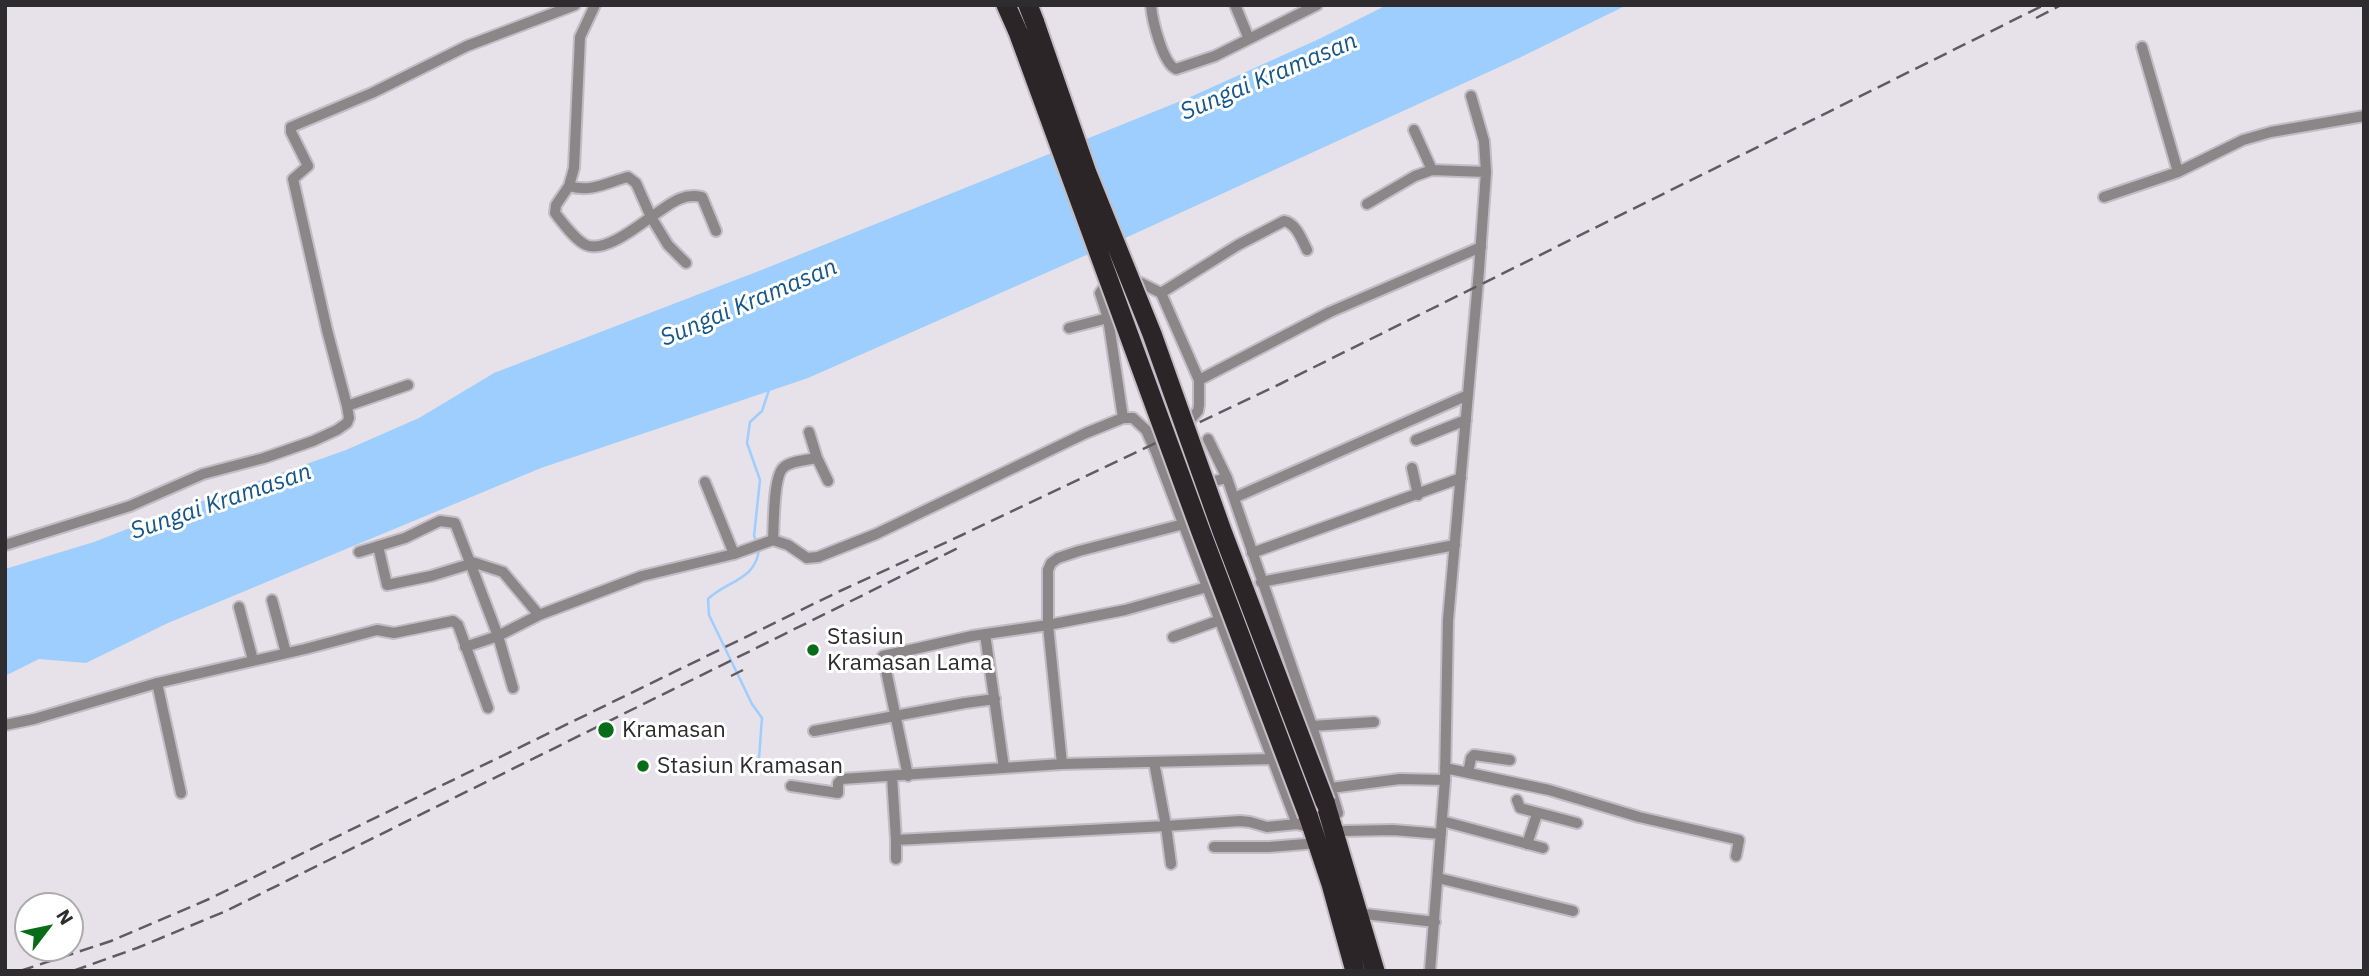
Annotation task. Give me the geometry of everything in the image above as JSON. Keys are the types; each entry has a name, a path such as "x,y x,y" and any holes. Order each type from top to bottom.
{"highway":[{"path":"1006,5 1027,20 1152,334 1222,531 1328,795 1357,920 1373,971"},
{"path":"1027,20 1196,519 1309,827 1357,920 1355,971"},
{"path":"1349,971 1357,920"}],"street":[{"path":"5,545 130,506 203,474 264,458 337,430 347,423 347,406 293,182 293,177 305,171 308,166 291,127 372,93 467,46 575,5"},
{"path":"595,5 580,37 575,168 569,186 556,205 555,213 587,246 599,246 621,237 677,199 691,194 702,197 716,231"},
{"path":"1152,5 1154,25 1168,63 1173,68 1196,64 1317,5"},
{"path":"1235,5 1249,39"},
{"path":"2141,47 2178,172"},
{"path":"1430,971 1445,780 1448,620 1486,172 1484,141 1471,96"},
{"path":"2104,197 2178,172 2271,132 2364,116"},
{"path":"1414,130 1432,170"},
{"path":"1367,204 1415,176 1432,170 1486,172"},
{"path":"569,186 590,188 628,177 636,183 668,245 686,263"},
{"path":"1161,293 1238,245 1284,221 1294,226 1307,250"},
{"path":"1199,380 1330,312 1481,247"},
{"path":"1123,418 1108,318 1100,293 1103,289 1127,283 1141,283 1161,293 1199,380 1199,405 1195,416 1153,444"},
{"path":"1069,328 1108,318"},
{"path":"347,406 408,384"},
{"path":"1234,498 1468,395"},
{"path":"465,647 642,576 734,554 769,541 788,545 807,558 818,557 876,534 1086,433 1123,418 1133,418 1146,430 1153,444 1272,759 1309,827"},
{"path":"1416,440 1466,420"},
{"path":"808,432 828,481"},
{"path":"1208,439 1227,478 1312,726 1328,795 1343,831 1357,920 1435,922"},
{"path":"769,541 779,473 787,464 817,458"},
{"path":"1412,468 1418,495"},
{"path":"1170,492 1227,478"},
{"path":"1252,552 1461,478"},
{"path":"705,482 734,554"},
{"path":"359,552 415,534 440,521 451,521 459,530 498,636 513,688"},
{"path":"1062,764 1048,625 1048,570 1051,563 1079,551 1184,524"},
{"path":"1261,582 1454,545"},
{"path":"378,546 387,585 431,576 469,562 503,572 540,615"},
{"path":"908,776 883,656 985,634 1125,610 1207,587"},
{"path":"272,600 286,653"},
{"path":"239,607 253,660"},
{"path":"1173,638 1220,620"},
{"path":"5,725 157,683 377,630 394,633 453,621 458,625 488,708"},
{"path":"985,634 1004,768"},
{"path":"157,683 181,793"},
{"path":"814,731 995,699"},
{"path":"1312,726 1374,722"},
{"path":"1468,773 1474,755 1510,760"},
{"path":"791,786 838,793 838,783 842,779 1062,764 1272,759"},
{"path":"1154,762 1167,826 1171,864"},
{"path":"1445,768 1549,790 1640,817 1739,840 1736,856"},
{"path":"892,776 896,859"},
{"path":"1328,795 1400,779 1445,780"},
{"path":"1517,800 1519,807 1577,824"},
{"path":"1527,844 1537,814"},
{"path":"897,839 1240,821 1250,821 1267,827 1309,827"},
{"path":"1442,821 1543,848"},
{"path":"1214,847 1269,847 1309,827"},
{"path":"1343,831 1393,830 1441,834"},
{"path":"1438,878 1573,911"}],"water":[{"name":"Sungai Kramasan","path":"1387,5 1627,5 1519,58 1134,234 808,378 541,468 168,623 86,663 39,659 5,676 5,569 94,542 346,450 419,418 494,373 764,269 1188,98"}],"waterway":[{"path":"757,542 754,536 760,480 747,443 750,422 762,411 769,390"},
{"path":"759,548 757,559 747,573 708,599 709,615 752,704 762,718 759,758"}],"railway":[{"path":"20,971 111,941 209,899 840,591 1280,384 2044,5"},
{"path":"2036,18 2061,5"},
{"path":"73,971 226,911 962,546"},
{"path":"731,676 743,670"}],"place":[{"name":"Stasiun Kramasan Lama","path":"813,650"},
{"name":"Kramasan","path":"606,730"},
{"name":"Stasiun Kramasan","path":"643,766"}]}
